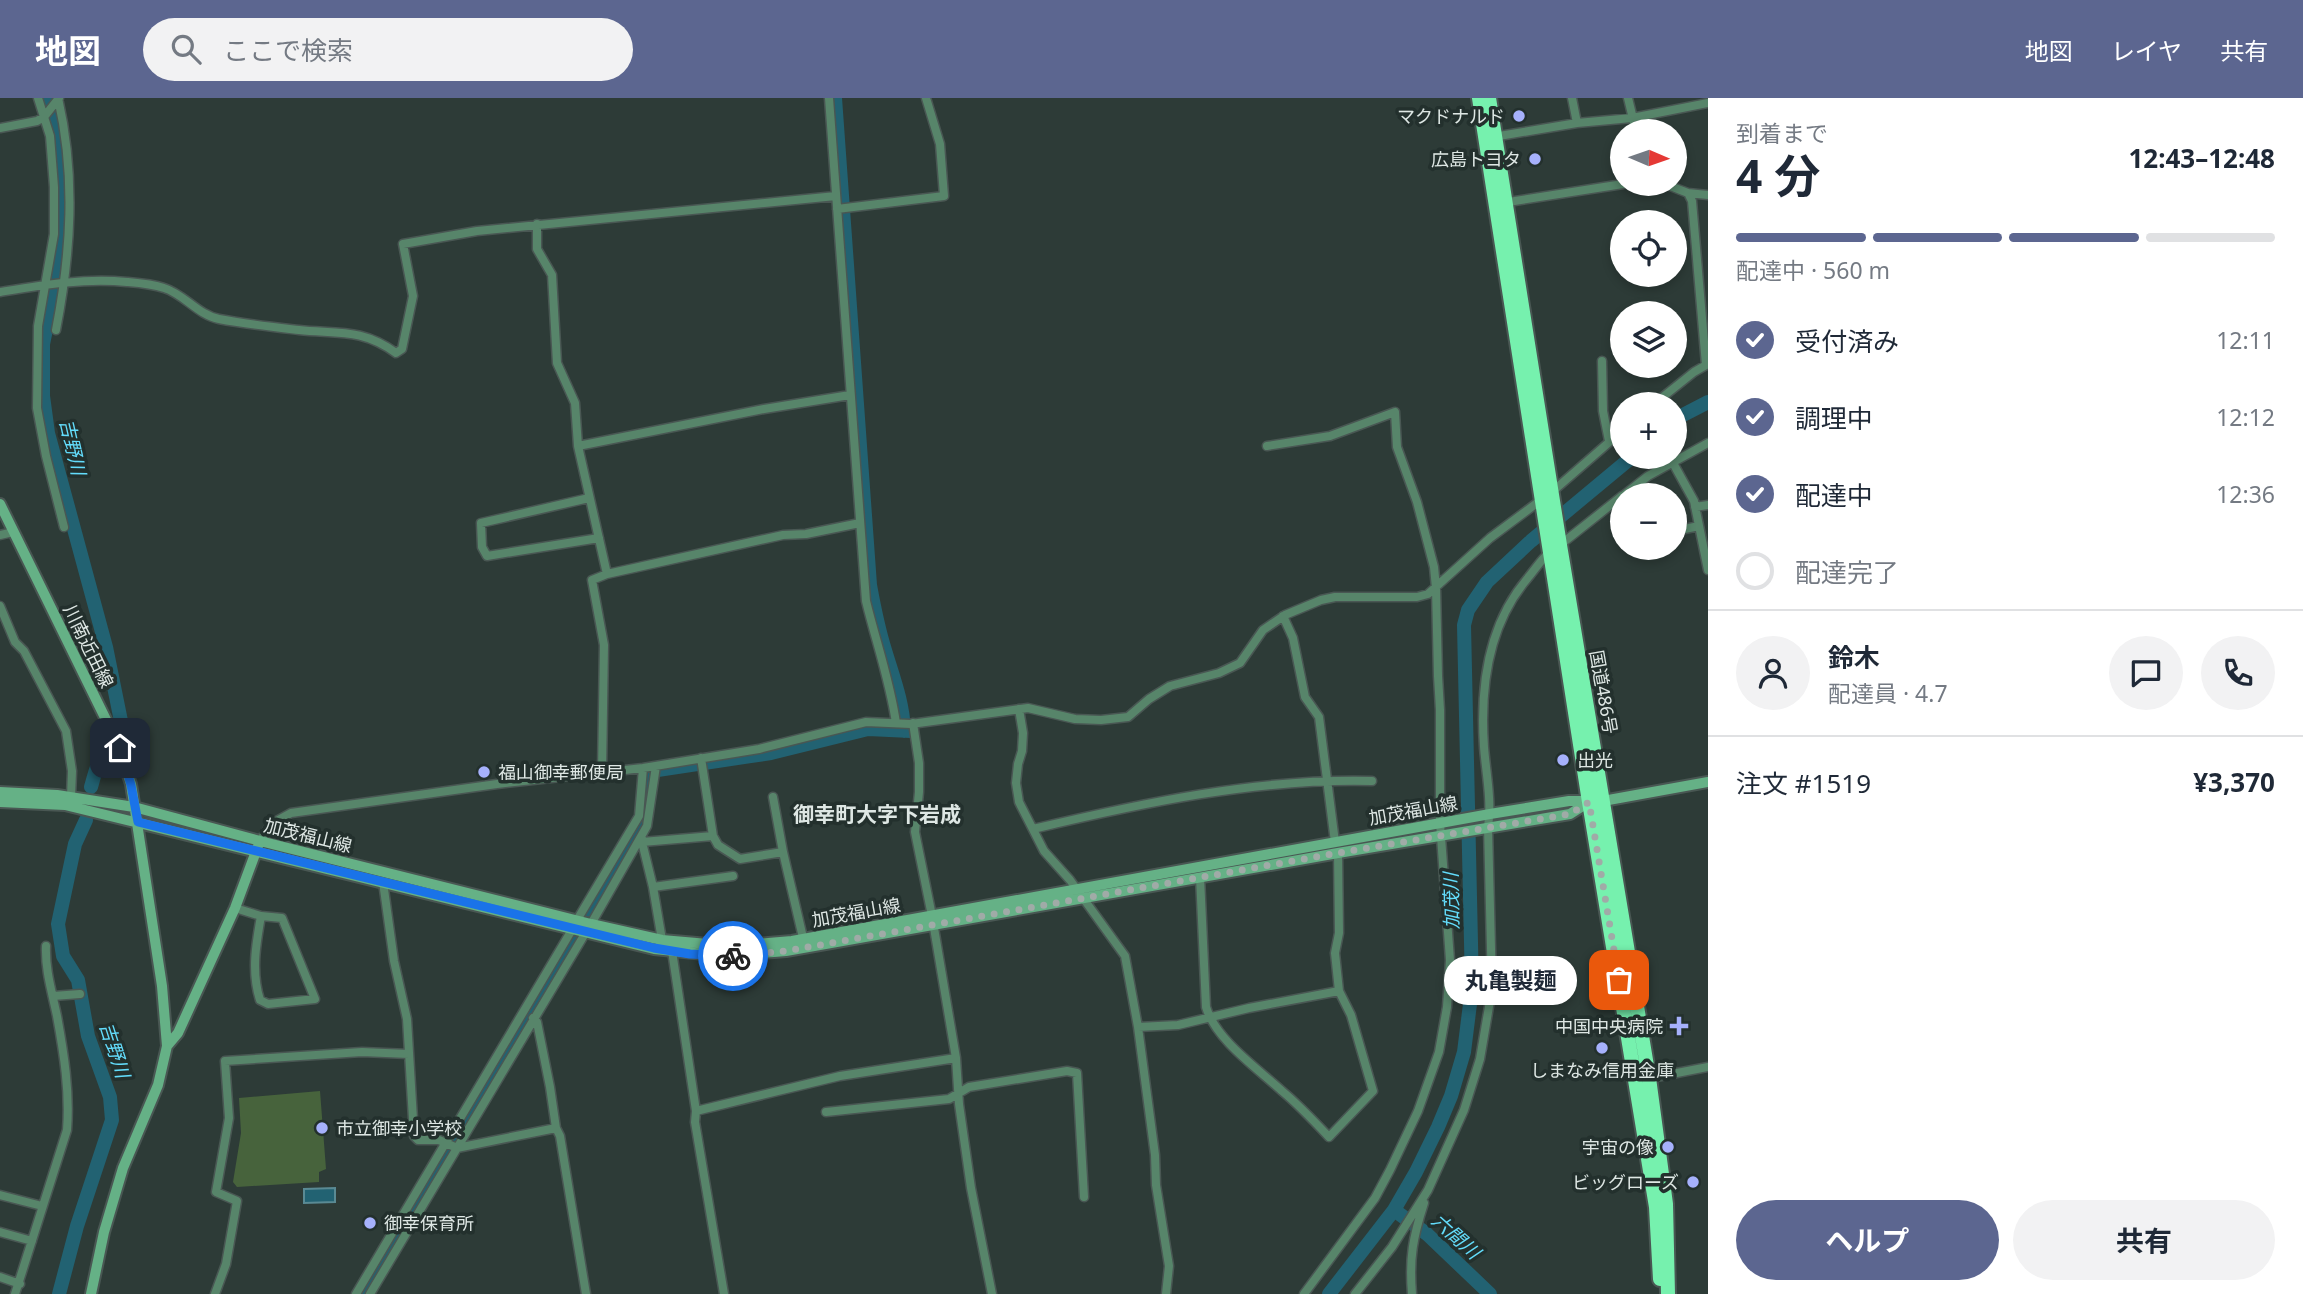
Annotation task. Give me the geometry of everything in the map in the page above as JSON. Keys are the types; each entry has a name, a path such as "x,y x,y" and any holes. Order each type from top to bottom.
{"highway":[{"name":"国道486号","path":"1479,98 1490,138 1501,203 1596,801 1666,1204 1668,1294"},
{"name":"国道486号","path":"1489,98 1490,138"},
{"name":"国道486号","path":"1643,1080 1656,1207 1659,1294"}],"main road":[{"name":"川南近田線","path":"0,504 118,744 131,785 134,807"},
{"name":"加茂福山線","path":"1079,894 1200,877 1443,822 1708,782"},
{"name":"加茂福山線","path":"0,792 71,797 134,807 383,882 582,926 662,940 731,946 804,943"},
{"name":"加茂福山線","path":"0,802 65,806 258,846 582,926 672,951 726,956 1336,847 1444,835 1570,814 1596,801"},
{"path":"91,1294 104,1232 123,1168 158,1085 167,1046 162,986 134,807"},
{"path":"167,1046 178,1033 235,908 258,846"}],"street":[{"path":"38,98 46,115 50,136 54,234 38,326 37,408 64,527"},
{"path":"829,98 866,601 891,687 919,762 915,832 956,1058 971,1188 992,1294"},
{"path":"837,209 944,196 943,158 926,98"},
{"path":"1572,98 1577,123"},
{"path":"1628,98 1632,118"},
{"path":"1672,98 1674,109"},
{"path":"0,128 37,121 46,115 57,99"},
{"path":"56,330 66,281 71,219 68,149 57,99"},
{"path":"1490,138 1577,123 1632,118 1708,103"},
{"path":"1501,203 1610,186"},
{"path":"1688,193 1708,195"},
{"path":"1670,392 1707,364 1703,263 1692,201 1688,193"},
{"path":"0,292 47,283 99,279 157,285 217,319 301,330 347,332 396,353 401,349 413,296 403,244 537,224 836,196"},
{"path":"537,224 537,249 552,275 557,363 575,403 578,446 607,574"},
{"path":"258,846 271,824 291,813 497,784 701,761 866,722 904,723 1028,708 1075,719 1128,717 1170,686 1219,673 1240,663 1263,630 1283,616 1321,600 1335,597 1417,597 1436,588 1454,568 1548,495 1609,441 1603,411 1602,361"},
{"path":"578,446 850,395"},
{"path":"1267,446 1330,436 1395,412 1398,447 1418,502 1434,567 1436,588 1450,960 1447,1007 1439,1052 1418,1111 1375,1198 1304,1294"},
{"path":"1687,455 1708,443"},
{"path":"1639,483 1661,469"},
{"path":"1676,469 1695,501 1708,570"},
{"path":"589,498 481,523 482,547 487,556 599,538"},
{"path":"1695,507 1708,505"},
{"path":"1412,1294 1413,1240 1428,1191 1464,1110 1480,1059 1492,989 1484,743 1484,688 1488,665 1496,634 1517,591 1555,547 1610,506"},
{"path":"602,772 604,645 592,580 607,574 783,535 806,534 860,523"},
{"path":"1687,528 1699,526"},
{"path":"0,535 13,532"},
{"path":"0,607 15,642 24,651 66,731 72,771 71,797"},
{"path":"1200,877 1206,1007 1209,1018 1219,1033 1294,1101 1329,1137 1373,1091 1351,1015 1339,990 1335,953 1339,933 1336,847 1319,717 1305,697 1293,638 1283,616"},
{"path":"1019,709 1023,733 1016,783 1019,802 1044,851 1125,956 1138,1027 1155,1155 1156,1185 1169,1266 1166,1294"},
{"path":"701,761 713,835 718,845 740,859 783,852"},
{"path":"643,768 637,836 653,887 662,940 672,951 696,1111 695,1122 724,1294"},
{"path":"370,1294 451,1146 637,836 647,826 656,768"},
{"path":"1033,829 1118,809 1251,788 1327,780 1371,781"},
{"path":"773,797 804,943"},
{"path":"637,836 713,835"},
{"path":"356,1294 533,1018 582,926 637,836"},
{"path":"653,887 733,876"},
{"path":"383,882 394,961 408,1019 414,1136 418,1140 439,1140 451,1146 556,1128"},
{"path":"235,908 261,916 282,918 315,999 268,1004 260,1000 256,986 255,952 261,916"},
{"path":"15,1294 68,1120 65,1056 45,964 46,946"},
{"path":"1138,1027 1178,1025 1250,1007 1339,990"},
{"path":"53,996 80,994"},
{"path":"533,1018 537,1022 548,1074 586,1294"},
{"path":"215,1294 226,1264 237,1201 216,1192 229,1118 225,1061 362,1052 409,1054"},
{"path":"696,1111 840,1076 956,1058"},
{"path":"1643,1080 1708,1068"},
{"path":"826,1112 949,1100 968,1087 1067,1071 1077,1073 1084,1197"},
{"path":"1355,1294 1392,1247 1428,1191"},
{"path":"0,1195 42,1206"},
{"path":"0,1232 32,1241"},
{"path":"0,1277 20,1284"}],"green space":[{"path":"320,1091 326,1169 319,1172 319,1182 237,1187 233,1182 241,1133 239,1098"}],"water":[{"path":"335,1188 335,1202 304,1203 304,1189"}],"waterway":[{"name":"吉野川","path":"48,98 58,134 62,239 43,344 43,396 48,433 106,647 124,736 123,741 108,749 100,759 91,787"},
{"path":"835,98 870,585 880,634 900,700 904,731"},
{"name":"加茂川","path":"1687,413 1708,402"},
{"name":"加茂川","path":"1329,1294 1394,1210 1416,1172 1451,1096 1464,1052 1472,988 1464,625 1468,610 1487,582 1531,541 1618,469"},
{"path":"362,1294 639,831 643,823 648,776 651,771 771,753 868,729 911,731"},
{"name":"吉野川","path":"59,1294 77,1226 112,1120 110,1097 88,1036 78,980 63,956 58,924 75,844 86,820"},
{"name":"六間川","path":"1394,1210 1427,1234 1490,1294"}],"way so far":[{"path":"733,956 786,951 1570,814 1589,802 1619,980"}],"place":[{"name":"マクドナルド","path":"1519,116"},
{"name":"広島トヨタ","path":"1535,159"},
{"name":"出光","path":"1563,760"},
{"name":"福山御幸郵便局","path":"484,772"},
{"name":"丸亀製麺","path":"1619,980"},
{"name":"中国中央病院","path":"1679,1026"},
{"name":"しまなみ信用金庫","path":"1602,1048"},
{"name":"市立御幸小学校","path":"322,1128"},
{"name":"宇宙の像","path":"1668,1147"},
{"name":"ビッグローズ","path":"1693,1182"},
{"name":"御幸保育所","path":"370,1223"}],"district":[{"name":"御幸町大字下岩成","path":"877,814"}],"route":[{"path":"120,748 138,822 654,948 690,954 733,956"}]}
